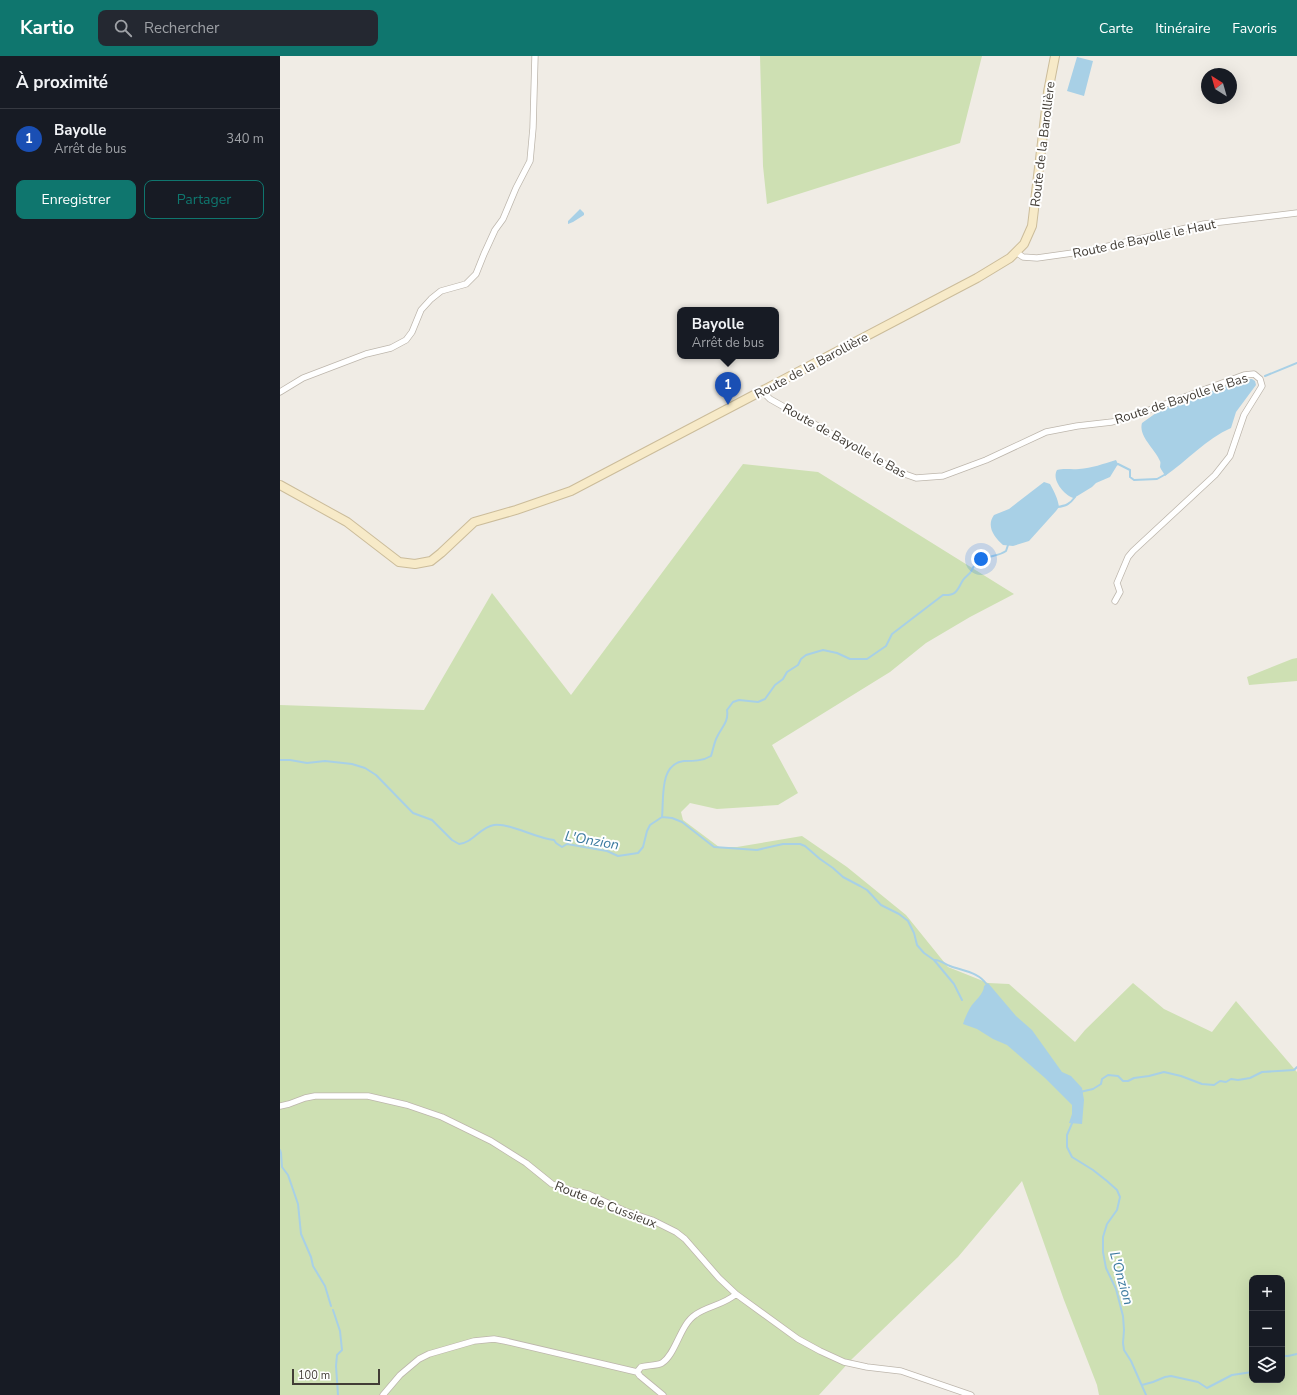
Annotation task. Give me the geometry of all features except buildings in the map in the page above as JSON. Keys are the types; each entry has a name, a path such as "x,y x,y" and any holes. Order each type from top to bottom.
{"main road":[{"name":"Route de la Barollière","path":"280,485 347,522 399,562 415,564 431,561 442,553 474,522 516,510 571,491 977,278 1010,258 1024,244 1032,226 1048,92 1054,56"}],"street":[{"path":"280,392 303,378 366,354 391,348 406,340 412,332 421,310 431,299 441,291 466,284 476,274 492,236 503,219 516,188 530,161 533,128 535,56"},
{"name":"Route de Bayolle le Haut","path":"1016,252 1023,257 1037,258 1087,251 1204,224 1297,213"},
{"name":"Route de Bayolle le Bas","path":"762,391 770,399 857,449 898,472 916,478 943,476 986,460 1046,432 1077,426 1112,422 1144,412 1244,375 1254,374 1260,379 1262,386 1244,414 1230,456 1215,475 1128,557 1117,583 1120,592 1115,601"},
{"name":"Route de Cussieux","path":"280,1106 315,1096 368,1096 407,1105 442,1117 491,1141 526,1163 552,1184 569,1190 588,1194 625,1211 652,1220 676,1232 685,1239 719,1278 736,1294 798,1339 844,1362 867,1367 901,1371 971,1395"},
{"path":"637,1372 641,1367 656,1365 664,1361 687,1322 696,1314 727,1302 736,1294"},
{"path":"383,1395 400,1375 419,1359 455,1346 494,1339 637,1372 663,1395"}],"green space":[{"path":"760,56 982,56 960,143 767,204 763,166"},
{"path":"743,464 818,472 1014,594 970,617 926,643 890,672 772,745 798,793 778,805 717,809 690,803 681,812 683,820 719,847 737,847 802,836 847,867 906,915 948,967 988,983 1009,984 1075,1042 1085,1030 1133,983 1164,1009 1212,1032 1236,1001 1297,1072 1297,1395 1099,1395 1097,1385 1064,1300 1022,1181 958,1257 852,1359 819,1395 280,1395 280,705 424,710 492,593 571,695"},
{"path":"1297,658 1297,681 1249,685 1247,677"}],"water":[{"path":"1077,57 1093,61 1084,96 1067,91"},
{"path":"580,209 584,215 568,224 568,221"},
{"path":"1243,379 1252,379 1255,381 1256,385 1236,412 1231,428 1213,438 1165,476 1160,467 1158,457 1145,438 1141,428 1142,423 1163,408"},
{"path":"1116,460 1118,464 1110,477 1096,483 1074,498 1070,497 1063,491 1057,483 1057,470 1088,468"},
{"path":"1044,482 1050,484 1056,495 1059,507 1029,541 1013,546 1003,545 992,531 991,523 994,515 1009,509"},
{"path":"988,983 1016,1016 1032,1030 1062,1072 1071,1076 1082,1088 1084,1100 1082,1124 1069,1123 1072,1114 1072,1105 1045,1078 1007,1045 993,1039 977,1029 963,1024 970,1008 981,995 984,986"}],"waterway":[{"path":"1265,376 1297,363"},
{"path":"1115,465 1118,464 1130,470 1130,477 1134,480 1157,479 1166,474"},
{"path":"1057,507 1068,504 1075,497"},
{"path":"662,817 664,783 670,768 676,763 701,760 711,756 716,739 726,721 727,710 733,702 739,700 758,702 765,699 775,685 783,679 787,672 798,665 801,659 806,655 823,650 837,653 850,659 867,659 886,646 892,634 943,595 956,592 974,566 983,559 1006,551 1008,545"},
{"name":"L'Onzion","path":"280,760 307,763 325,761 352,764 365,768 376,775 413,813 432,820 452,840 459,844 468,841 489,826 501,825 554,840 562,847 567,844 607,851 618,856 638,853 643,847 650,825 662,817 672,818 682,822 714,847 757,850 783,844 800,844 805,846 843,877 867,890 881,905 899,914 908,921 914,933 917,945 924,953 934,960 954,984 962,1000"},
{"name":"L'Onzion","path":"935,960 970,972 980,977 987,985"},
{"path":"1080,1092 1093,1089 1101,1084 1102,1079 1108,1075 1118,1076 1123,1081 1128,1081 1134,1078 1164,1072 1181,1076 1202,1084 1214,1085 1220,1081 1226,1082 1231,1079 1238,1080 1250,1078 1262,1072 1294,1070 1297,1067"},
{"name":"L'Onzion","path":"1073,1121 1067,1135 1067,1147 1072,1157 1107,1181 1117,1190 1120,1197 1117,1210 1107,1224 1103,1237 1103,1252 1106,1268 1116,1289 1123,1316 1124,1350 1131,1361 1146,1395"},
{"path":"280,1150 282,1167 288,1175 298,1204 301,1234 311,1257 313,1266 325,1286 331,1306"},
{"path":"333,1310 340,1331 342,1350 337,1355 336,1366 338,1395"},
{"path":"1285,1356 1297,1354"},
{"path":"1142,1385 1171,1376 1198,1382 1207,1388 1232,1375 1249,1372"}],"place":[{"name":"Bayolle","path":"728,405"}]}
